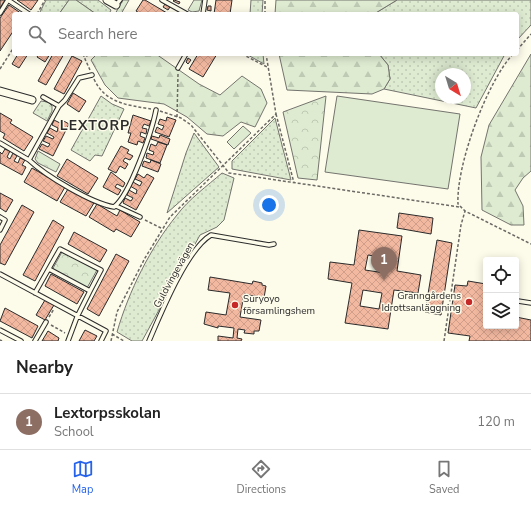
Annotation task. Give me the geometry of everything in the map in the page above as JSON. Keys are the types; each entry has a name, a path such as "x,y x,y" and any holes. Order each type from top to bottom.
{"street":[{"path":"107,0 118,3"},
{"path":"0,92 32,100"}],"lane":[{"path":"0,13 8,0 26,12"},
{"path":"162,0 183,12"},
{"path":"203,12 205,0"},
{"path":"178,68 185,56"},
{"path":"29,160 59,106 65,100 79,78 92,75"},
{"path":"43,97 59,106"},
{"path":"116,206 141,159 149,137 156,110"},
{"path":"0,143 29,160 59,181 99,203 114,207 116,206 140,217"},
{"path":"0,217 6,220 0,230"},
{"name":"Guldvingevägen","path":"148,341 196,247 204,239 211,234 269,245 274,244"},
{"path":"35,293 60,249 101,270 77,317 68,341"},
{"path":"49,269 90,291"},
{"path":"0,274 77,317 106,331 101,341"},
{"path":"519,301 531,303"},
{"path":"36,341 46,322"},
{"path":"0,330 21,341"}],"path":[{"path":"38,12 45,0"},
{"path":"265,0 265,12"},
{"path":"519,48 531,34"},
{"path":"0,69 12,50"},
{"path":"246,56 268,68"},
{"path":"266,56 276,114 294,183"},
{"path":"459,207 458,200 464,162 479,117 499,72 511,56"},
{"path":"177,117 178,68"},
{"path":"111,341 117,312 162,229 172,214 276,114"},
{"path":"223,166 229,172 459,207 531,244"},
{"path":"444,341 461,225 465,211"},
{"path":"140,217 162,229"},
{"path":"56,304 46,322 70,336"},
{"path":"112,334 124,341"}],"green space":[{"path":"46,0 69,0 60,12 40,12"},
{"path":"69,0 76,0 93,12 60,12"},
{"path":"76,0 98,0 111,10 110,12 93,12"},
{"path":"123,0 129,0 122,12 116,12"},
{"path":"194,0 202,0 199,11 192,12 188,10"},
{"path":"251,0 263,0 262,12 250,12"},
{"path":"276,0 397,0 377,12 275,12"},
{"path":"397,0 531,0 531,25 519,38 519,12 377,12"},
{"path":"531,54 531,171 523,178 515,190 523,206 524,225 511,225 482,210 481,157 489,125"},
{"path":"95,56 159,56 199,84 220,95 242,76 261,89 267,103 255,127 241,122 223,136 207,134 187,117 164,104 118,98 105,85 91,60"},
{"path":"250,56 263,56 264,64"},
{"path":"279,56 381,56 388,65 390,79 384,89 372,94 287,90"},
{"path":"381,56 504,56 476,108 457,104 471,104 471,68 435,68 435,100 384,89 390,79 388,65"},
{"path":"101,96 112,104 124,109 102,156 95,155 90,161 71,150"},
{"path":"326,96 317,180 298,178 283,112"},
{"path":"337,96 460,114 448,189 325,172"},
{"path":"41,101 48,102 52,106 52,111 47,121 33,113"},
{"path":"275,118 291,180 232,169 232,161"},
{"path":"243,126 251,133 234,149 227,142"},
{"path":"194,133 219,167 167,213 186,153"},
{"path":"38,151 60,164 56,172 38,163 35,159"},
{"path":"222,173 234,178 224,220 217,227 200,235 142,341 132,341 117,332 141,270 158,241 182,209"},
{"path":"62,252 97,270 87,288 52,270"}],"building":[{"path":"0,0 5,0 0,8"},
{"path":"17,0 38,0 31,10"},
{"path":"143,0 145,0 165,12 138,12 136,11"},
{"path":"216,0 232,0 230,12 214,12"},
{"path":"173,1 180,2 179,4"},
{"path":"165,4 170,7 168,10 163,7"},
{"path":"9,5 19,12 12,12 12,33 0,51 0,18"},
{"path":"208,6 211,6 211,11 207,10"},
{"path":"17,56 27,56 19,68 12,64"},
{"path":"38,56 49,56 45,62"},
{"path":"52,56 63,56 46,85 38,81"},
{"path":"72,56 82,61 64,94 54,89"},
{"path":"197,56 216,56 203,77 189,69"},
{"path":"188,58 191,60 188,64 186,62"},
{"path":"73,93 86,101 79,112 67,104"},
{"path":"0,113 12,120 10,123 33,137 24,151 3,138 5,134 0,131"},
{"path":"133,115 151,121 149,126 144,124 142,128 147,129 146,134 141,132 140,136 145,138 143,143 138,141 137,145 128,142 131,133 128,133"},
{"path":"167,117 176,120 169,137 155,132 157,127 162,130 164,126 158,124 160,119 166,121"},
{"path":"54,120 60,123 62,120 69,124 53,156 39,149 42,144 48,147 50,144 43,141 46,136 53,139 54,137 47,133 50,128 57,132 58,128 52,125"},
{"path":"160,135 170,139 168,145 151,139 152,136 159,138"},
{"path":"158,142 167,145 160,163 146,158 147,153 153,155 154,152 149,150 151,144 156,146"},
{"path":"121,146 129,150 127,153 133,156 130,160 125,158 123,161 128,164 125,169 120,166 116,173 108,169"},
{"path":"5,149 10,151 7,157 10,159 13,153 17,156 14,161 18,163 20,158 25,160 22,165 26,167 22,175 0,163 0,152 2,154"},
{"path":"67,159 98,178 88,194 57,176"},
{"path":"151,160 161,164 158,172 142,166 144,161 150,163"},
{"path":"32,168 65,187 57,201 24,182"},
{"path":"111,172 125,183 123,187 117,184 115,187 121,190 118,195 103,187"},
{"path":"138,174 144,178 147,174 154,178 136,210 123,203 125,198 131,201 133,198 127,195 129,190 136,194 137,190 130,186 133,182 140,186 142,182 135,179"},
{"path":"68,189 94,203 86,216 60,202"},
{"path":"0,193 13,200 6,212 0,208"},
{"path":"97,204 117,216 120,210 140,222 131,237 116,229 114,232 89,217"},
{"path":"22,205 34,212 5,265 0,263 0,245"},
{"path":"399,213 433,218 431,234 397,228"},
{"path":"53,220 64,227 35,281 23,275"},
{"path":"359,230 402,236 397,271 421,275 418,293 394,290 388,329 345,323 352,283 328,279 330,262 354,265","holes":["368,255 387,258 385,273 365,270","363,290 382,293 379,309 360,306"]},
{"path":"74,232 107,250 100,262 68,244"},
{"path":"437,240 452,243 441,315 425,312"},
{"path":"116,254 129,261 99,316 87,309"},
{"path":"51,274 84,292 77,304 45,286"},
{"name":"Suryoyo församlingshem","path":"210,277 252,284 253,281 262,283 262,285 266,286 264,298 244,294 240,317 261,320 259,331 254,331 254,334 244,333 245,330 238,329 237,338 242,339 241,341 218,341 218,336 233,338 234,328 218,326 218,328 204,324 206,312 226,315 230,293 208,290"},
{"name":"Granngårdens Idrottsanläggning","path":"468,281 483,284 483,329 519,329 519,318 531,320 531,341 469,341 470,336 448,333 455,285 467,286"},
{"path":"45,300 54,305 45,320 36,315"},
{"path":"5,308 38,326 32,338 0,321"},
{"path":"85,330 97,336 94,341 79,341"},
{"path":"48,331 59,338 58,341 42,341"}],"place":[{"name":"Lextorpsskolan","path":"384,280"},
{"name":"Granngårdens Idrottsanläggning","path":"469,302"},
{"name":"Suryoyo församlingshem","path":"235,305"}],"district":[{"name":"LEXTORP","path":"95,125"}]}
